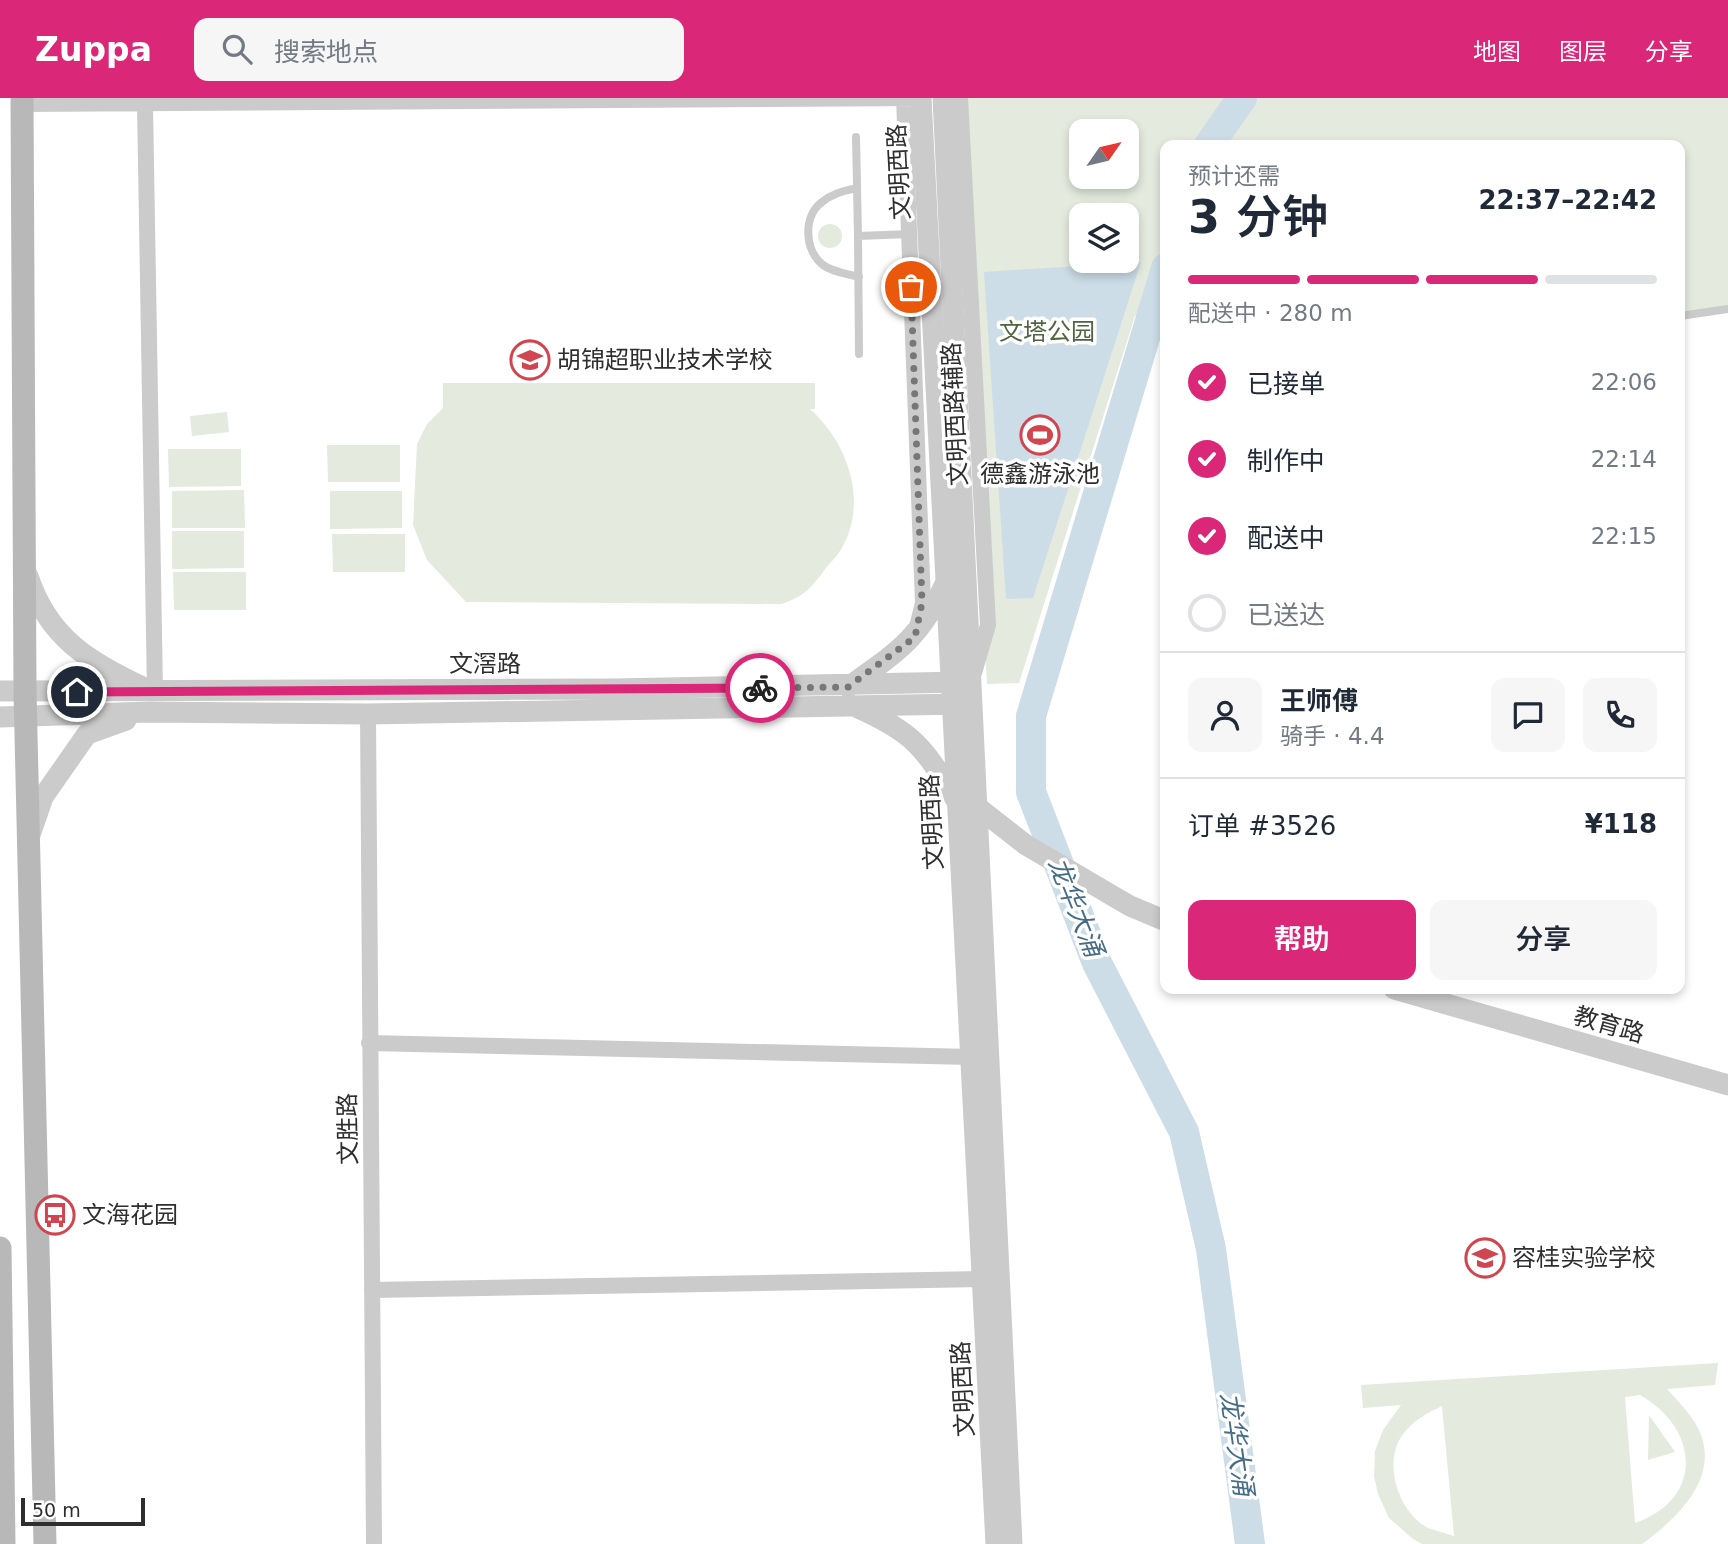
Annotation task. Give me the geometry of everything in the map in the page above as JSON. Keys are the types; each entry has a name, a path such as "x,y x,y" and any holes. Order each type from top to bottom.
{"main road":[{"path":"22,101 25,692 45,1544"},
{"path":"0,1248 4,1544"}],"street":[{"name":"文明西路辅路","path":"904,98 918,234 922,603 915,637"},
{"name":"文明西路","path":"922,98 918,234 946,582 962,693"},
{"path":"22,101 145,104 230,101 922,98"},
{"name":"文明西路","path":"943,98 962,693 1002,1519 996,1544"},
{"name":"文明西路辅路","path":"960,98 988,625 962,693"},
{"path":"145,104 152,702"},
{"path":"25,567 36,602 61,635 100,668 152,702"},
{"path":"946,582 915,637 850,696 895,725 923,748 967,804 1026,845 1130,906 1160,918"},
{"name":"文滘路","path":"0,691 368,714 962,693"},
{"name":"文滘路","path":"0,717 27,717 152,702 850,696"},
{"path":"30,835 43,797 87,734 152,702"},
{"name":"文胜路","path":"368,714 374,1544"},
{"name":"文明西路","path":"967,804 972,1057 983,1279 1002,1519 1012,1544"},
{"name":"教育路","path":"1411,994 1728,1085"},
{"path":"369,1043 972,1057"},
{"path":"372,1290 983,1279"},
{"path":"986,1544 1002,1519 1024,1544"}],"lane":[{"path":"856,137 859,354"},
{"path":"857,188 833,194 819,204 808,225 810,246 822,265 859,277"},
{"path":"858,236 918,234"},
{"path":"1685,315 1728,309"}],"green space":[{"name":"文塔公园","path":"956,98 1728,98 1728,310 1685,313 1685,140 1160,140 1160,315 1157,321 1135,316 1019,683 987,684"},
{"path":"830,224 838,228 842,236 838,244 830,248 822,244 818,236 822,228"},
{"path":"443,383 815,383 815,409 810,409 834,438 850,472 854,509 850,528 840,552 812,586 803,594 782,604 466,602 427,560 413,525 417,444 427,424 443,408"},
{"path":"227,412 229,432 192,436 190,416"},
{"path":"327,445 400,445 400,482 328,482"},
{"path":"168,449 241,449 241,486 169,487"},
{"path":"244,490 245,528 172,528 172,491"},
{"path":"330,491 402,491 402,528 330,529"},
{"path":"172,531 244,531 244,568 172,569"},
{"path":"332,534 405,534 405,572 333,572"},
{"path":"173,572 246,572 246,610 174,610"},
{"path":"1718,1363 1715,1385 1667,1389 1688,1412 1698,1428 1704,1446 1704,1463 1693,1494 1682,1509 1642,1544 1422,1544 1413,1539 1389,1518 1378,1494 1374,1476 1375,1451 1383,1430 1401,1405 1363,1408 1361,1385","holes":["1640,1395 1660,1409 1674,1426 1683,1444 1686,1463 1683,1481 1673,1498 1657,1512 1635,1523 1625,1397","1442,1406 1454,1536 1428,1528 1417,1521 1401,1499 1394,1472 1397,1445 1403,1434 1421,1417"]},
{"path":"1649,1415 1675,1452 1648,1460"}],"shaded area":[{"name":"德鑫游泳池","path":"1069,267 1069,273 1137,273 1033,598 1006,599 984,272"}],"waterway":[{"name":"龙华大涌","path":"1213,140 1242,98"},
{"name":"龙华大涌","path":"1160,288 1031,716 1031,792 1097,963 1184,1132 1211,1249 1250,1544"}],"way so far":[{"path":"760,688 848,687 915,637 922,603 911,287"}],"place":[{"name":"胡锦超职业技术学校","path":"530,360"},
{"name":"德鑫游泳池","path":"1040,435"},
{"name":"文海花园","path":"55,1215"},
{"name":"容桂实验学校","path":"1485,1258"}],"route":[{"path":"77,692 760,688"}]}
